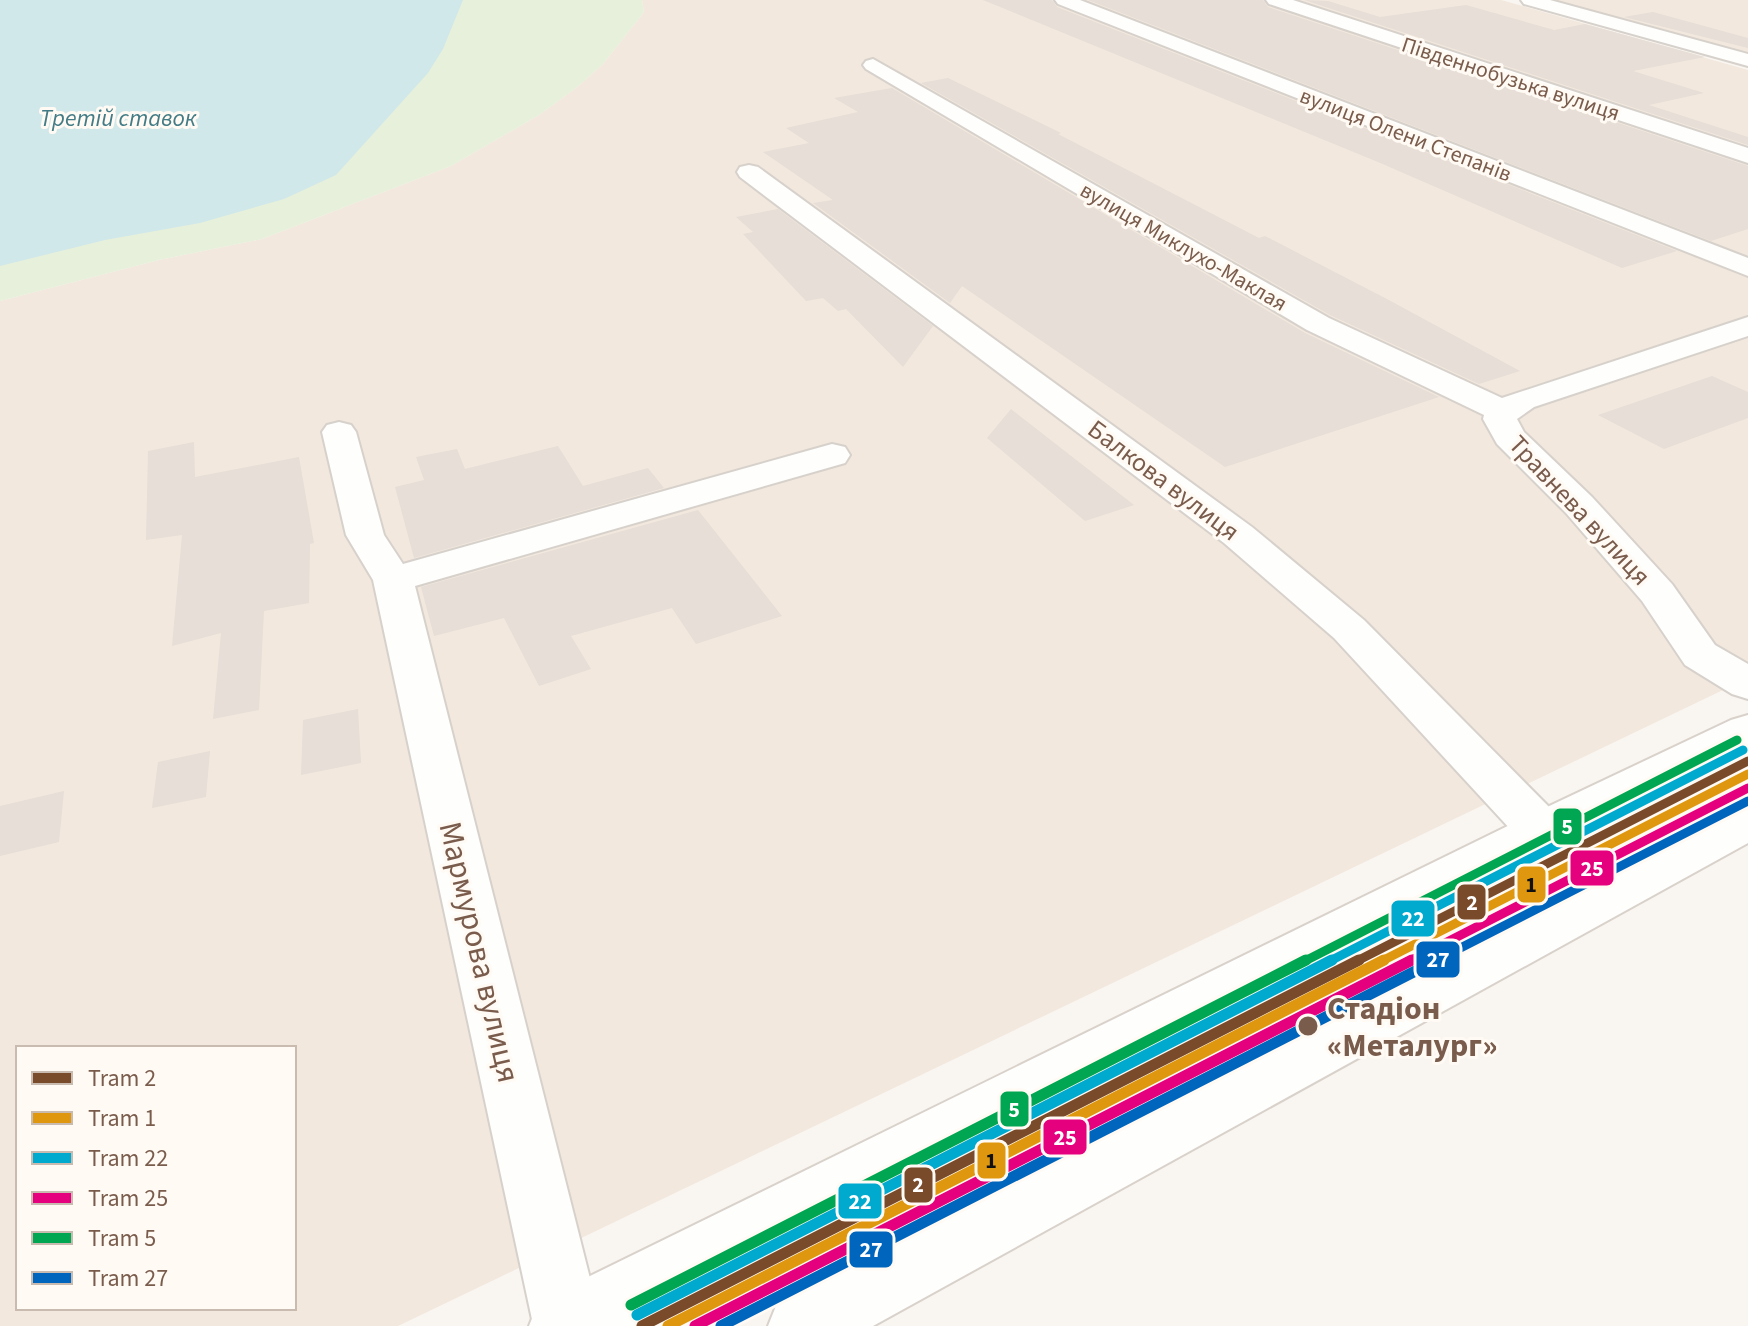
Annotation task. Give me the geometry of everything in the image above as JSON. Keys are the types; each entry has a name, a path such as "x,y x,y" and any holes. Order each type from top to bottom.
{"street":[{"name":"вулиця Олени Степанів","path":"1064,0 1748,268"},
{"name":"Південнобузька вулиця","path":"1275,0 1748,156"},
{"path":"1530,0 1748,60"},
{"path":"1565,9 1603,2"},
{"name":"вулиця Миклухо-Маклая","path":"873,65 1318,324 1503,411"},
{"name":"Балкова вулиця","path":"749,172 1238,535 1349,629 1542,831"},
{"name":"Травнева вулиця","path":"1748,326 1522,400 1503,411 1500,419 1509,437 1579,505 1657,593 1700,655 1748,684"},
{"name":"Мармурова вулиця","path":"339,432 365,535 393,580 566,1325"},
{"path":"393,580 832,455"},
{"path":"566,1325 1542,831 1748,731"},
{"path":"803,1326 1748,820"}],"shaded area":[{"path":"642,0 1501,0 1748,70 1748,678 398,1326 0,1326 0,301 159,260 262,239 451,166 539,115 603,64 644,12"},
{"path":"1531,0 1748,0 1748,60"}],"green space":[{"name":"Третій ставок","path":"0,0 642,0 644,12 603,64 576,88 539,115 451,166 262,239 159,260 0,301"}],"water":[{"name":"Третій ставок","path":"0,0 463,0 443,49 428,73 336,175 284,199 200,223 105,240 0,266"}],"building":[{"path":"983,0 1052,0 1057,7 1677,251 1622,268 1378,162"},
{"path":"1088,0 1263,0 1268,7 1748,166 1748,229 1711,241"},
{"path":"1304,0 1328,1 1380,17 1466,5 1554,30 1585,24 1705,57 1633,71 1704,93 1649,105 1748,137 1748,145"},
{"path":"1653,12 1748,38 1748,48 1624,17"},
{"path":"948,78 1061,133 1058,134 1259,238 1265,236 1520,371 1479,384 1330,315 921,83"},
{"path":"892,88 1305,333 1439,397 1225,467 962,286 950,303 813,203 833,200 763,152 809,143 786,128 858,112 834,98"},
{"path":"778,209 933,326 903,367 846,309 838,311 823,298 806,301 743,234 753,232 736,217"},
{"path":"1712,376 1748,392 1748,418 1664,449 1598,415"},
{"path":"1011,409 1134,505 1085,521 987,438"},
{"path":"194,442 195,477 299,457 314,543 310,544 309,603 264,611 259,710 213,719 221,633 172,646 182,535 146,540 148,451"},
{"path":"558,446 583,486 648,468 664,488 414,558 395,487 424,480 416,457 457,449 465,469"},
{"path":"698,510 782,616 696,644 672,608 571,636 591,669 539,686 504,618 434,636 421,587"},
{"path":"358,709 361,763 301,775 303,720"},
{"path":"210,751 206,797 152,808 158,762"},
{"path":"64,791 59,842 0,856 0,806"}],"tram line":[{"name":"5","path":"631,1305 1737,740"},
{"name":"22","path":"637,1315 1743,750"},
{"name":"2","path":"642,1326 1748,761"},
{"name":"1","path":"668,1326 1748,774"},
{"name":"25","path":"695,1326 1748,788"},
{"name":"27","path":"721,1326 1748,801"}],"place":[{"name":"Стадіон «Металург»","path":"1308,1026"}]}
